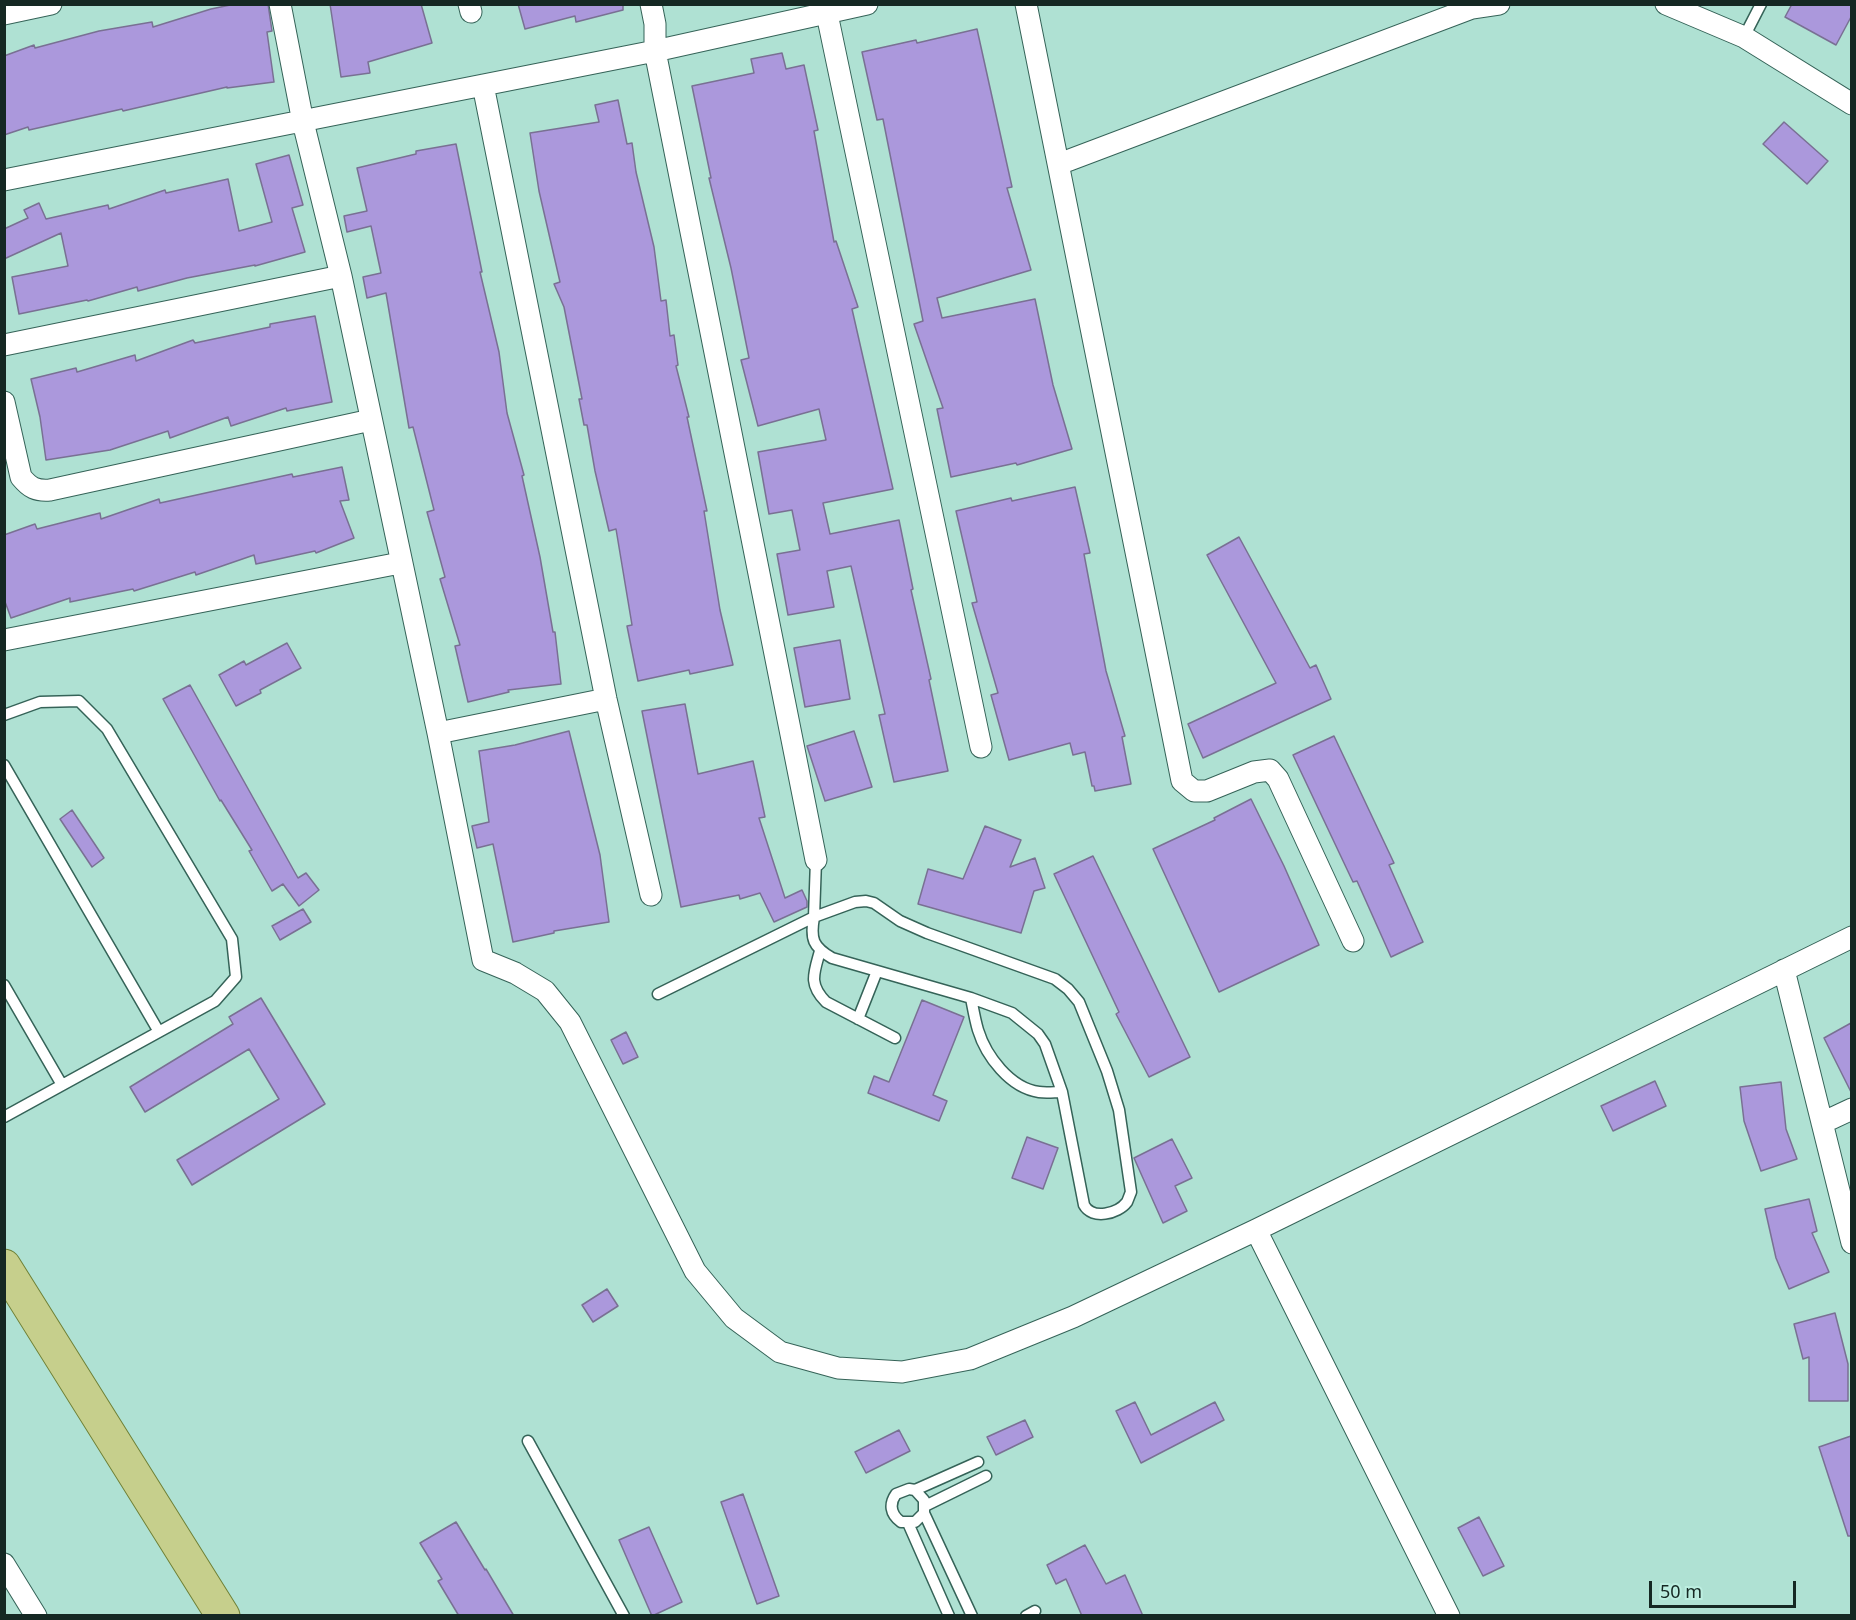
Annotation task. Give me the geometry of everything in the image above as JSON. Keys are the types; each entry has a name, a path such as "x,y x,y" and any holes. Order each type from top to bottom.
{"main road":[{"path":"4,1266 223,1616"}],"street":[{"path":"4,14 51,4"},
{"path":"279,4 303,122 341,276 400,563 438,733 483,960 515,973 545,992 570,1022 695,1271 734,1318 780,1352 838,1368 902,1372 970,1359 1073,1317 1256,1230 1851,937"},
{"path":"651,4 655,24 656,51 816,860"},
{"path":"4,180 656,51 867,4"},
{"path":"1026,4 1182,781 1194,791 1207,791 1254,772 1270,770 1278,779 1353,941"},
{"path":"1059,164 1472,8 1499,4"},
{"path":"1666,4 1744,38 1851,104"},
{"path":"827,14 981,747"},
{"path":"483,86 606,699 651,896"},
{"path":"4,345 341,276"},
{"path":"4,402 21,477 29,486 38,491 371,420"},
{"path":"4,640 400,563"},
{"path":"438,733 606,699"},
{"path":"1784,970 1851,1243"},
{"path":"1822,1123 1851,1109"},
{"path":"1256,1230 1449,1616"},
{"path":"4,1564 36,1616"}],"lane":[{"path":"1744,38 1761,4"},
{"path":"4,715 40,702 79,701 107,729 232,939 236,977 215,1001 4,1117"},
{"path":"4,765 159,1032"},
{"path":"658,994 814,917 855,902 874,903 900,921 918,929 1055,979 1079,1002 1107,1071 1119,1110 1131,1192 1128,1201 1121,1207 1106,1213 1093,1214 1087,1211 1082,1197 1062,1092 1045,1044 1038,1034 1012,1013 971,998 832,958 820,951 814,942 812,931 814,917 816,860"},
{"path":"820,951 813,976 814,986 819,995 826,1002 895,1038"},
{"path":"858,1019 877,971"},
{"path":"4,985 62,1085"},
{"path":"971,998 978,1031 992,1058 1005,1073 1021,1086 1037,1092 1062,1092"},
{"path":"528,1441 624,1616"},
{"path":"978,1462 915,1490 909,1489 896,1494 891,1506 896,1518 908,1523 915,1522 925,1510 986,1476"},
{"path":"915,1490 924,1500 925,1510 972,1616"},
{"path":"908,1523 949,1616"}],"building":[{"path":"235,4 268,4 272,31 267,32 274,82 227,87 29,130 28,127 4,135 4,56 34,45 35,48 99,31 152,22 153,27"},
{"path":"330,4 421,4 432,43 368,62 370,73 341,77"},
{"path":"518,4 623,4 623,10 576,22 575,16 525,29"},
{"path":"1792,4 1851,4 1851,17 1836,45 1785,17"},
{"path":"977,29 1012,187 1007,188 1031,270 937,298 942,318 1035,299 1053,385 1072,449 1017,465 1016,463 951,477 937,409 943,408 914,324 923,321 883,119 877,120 862,52 916,40 917,43"},
{"path":"782,53 786,69 804,65 818,130 814,131 834,242 836,241 858,307 852,309 893,489 823,503 830,534 899,520 948,771 894,782 879,715 885,714 851,566 827,571 834,607 788,615 777,554 800,550 792,510 769,514 758,452 826,440 819,409 758,426 741,360 749,358 731,268 709,178 711,178 692,86 754,73 751,59"},
{"path":"618,100 627,144 632,143 636,172 654,247 661,301 666,300 670,336 674,335 678,365 676,366 689,417 687,417 707,511 704,511 720,610 733,665 690,674 689,670 638,681 627,626 632,625 616,529 609,531 587,425 584,425 579,399 582,399 564,307 554,284 560,282 539,191 530,133 599,122 595,105"},
{"path":"1784,122 1828,161 1807,184 1763,144"},
{"path":"456,144 482,272 480,272 499,352 507,413 524,475 522,476 540,557 553,632 555,632 561,684 508,690 509,692 468,702 455,646 460,645 440,579 445,577 427,512 434,510 413,427 409,428 386,293 367,298 363,277 381,273 371,226 347,232 344,216 367,211 357,168 416,154 416,151"},
{"path":"289,155 303,205 292,208 305,252 255,266 187,278 138,291 137,287 88,301 19,314 12,277 68,266 61,233 4,259 4,229 28,218 24,210 39,203 46,219 108,205 109,209 165,190 166,193 228,179 239,231 272,222 256,164"},
{"path":"315,316 332,402 287,411 286,408 231,426 228,417 170,438 168,431 110,450 46,460 40,417 31,379 76,368 77,372 135,355 136,361 193,340 195,343 270,327 270,324"},
{"path":"342,467 349,500 340,501 354,538 316,553 315,551 256,564 254,555 196,575 195,572 134,591 133,589 70,602 70,598 11,618 4,599 4,535 35,524 37,529 100,513 101,519 159,499 160,503 292,474 293,477"},
{"path":"1075,487 1090,553 1084,554 1106,671 1125,736 1122,737 1131,784 1095,791 1085,752 1073,755 1070,743 1009,760 991,695 998,693 972,603 977,602 956,511 1011,498 1012,501"},
{"path":"1239,537 1310,668 1316,665 1331,699 1203,758 1188,724 1276,683 1207,555"},
{"path":"840,640 850,699 805,707 794,648"},
{"path":"287,643 301,668 236,706 219,675 244,661 246,665"},
{"path":"190,685 298,878 306,873 319,890 299,906 283,884 272,891 249,851 252,850 220,801 163,699"},
{"path":"685,704 698,774 753,761 765,817 759,818 785,898 802,890 807,907 774,922 760,893 740,899 739,895 681,907 642,711"},
{"path":"569,731 600,855 609,922 554,931 554,933 513,942 493,844 477,848 472,826 489,822 479,751 515,745"},
{"path":"854,731 872,787 825,801 807,746"},
{"path":"1334,736 1394,863 1389,865 1423,942 1391,957 1357,881 1353,882 1293,755"},
{"path":"1251,799 1319,945 1219,992 1153,849 1215,820 1214,818"},
{"path":"72,810 104,858 92,867 60,819"},
{"path":"985,826 1021,840 1010,867 1035,858 1045,888 1034,891 1021,933 918,904 928,869 963,879"},
{"path":"1093,856 1190,1057 1149,1077 1116,1014 1119,1012 1054,874"},
{"path":"303,909 311,922 280,940 272,926"},
{"path":"261,998 325,1104 192,1185 177,1160 279,1099 249,1049 145,1112 130,1087 233,1024 229,1017"},
{"path":"922,1000 964,1017 933,1095 947,1101 939,1121 868,1093 874,1076 889,1082"},
{"path":"1851,1023 1851,1092 1824,1038"},
{"path":"626,1032 638,1057 623,1064 611,1040"},
{"path":"1655,1081 1666,1106 1613,1131 1601,1106"},
{"path":"1781,1082 1786,1129 1797,1159 1761,1171 1744,1121 1740,1087"},
{"path":"1027,1137 1058,1148 1043,1189 1012,1178"},
{"path":"1172,1139 1192,1178 1175,1186 1187,1211 1163,1223 1134,1158"},
{"path":"1809,1199 1817,1231 1812,1233 1829,1272 1789,1289 1776,1258 1765,1209"},
{"path":"607,1289 618,1306 593,1322 582,1305"},
{"path":"1835,1313 1848,1364 1848,1401 1809,1401 1809,1357 1803,1359 1794,1324"},
{"path":"1135,1402 1151,1435 1215,1402 1224,1420 1141,1463 1116,1411"},
{"path":"1025,1420 1033,1437 996,1455 987,1437"},
{"path":"899,1430 910,1451 866,1473 855,1452"},
{"path":"1851,1436 1851,1536 1848,1536 1819,1447"},
{"path":"743,1494 779,1596 757,1604 721,1502"},
{"path":"1479,1517 1504,1566 1483,1576 1458,1528"},
{"path":"456,1522 514,1616 459,1616 438,1581 442,1579 420,1543"},
{"path":"649,1527 682,1602 652,1616 619,1540"},
{"path":"1085,1545 1106,1584 1125,1575 1143,1616 1082,1616 1066,1579 1056,1584 1047,1565"}]}
